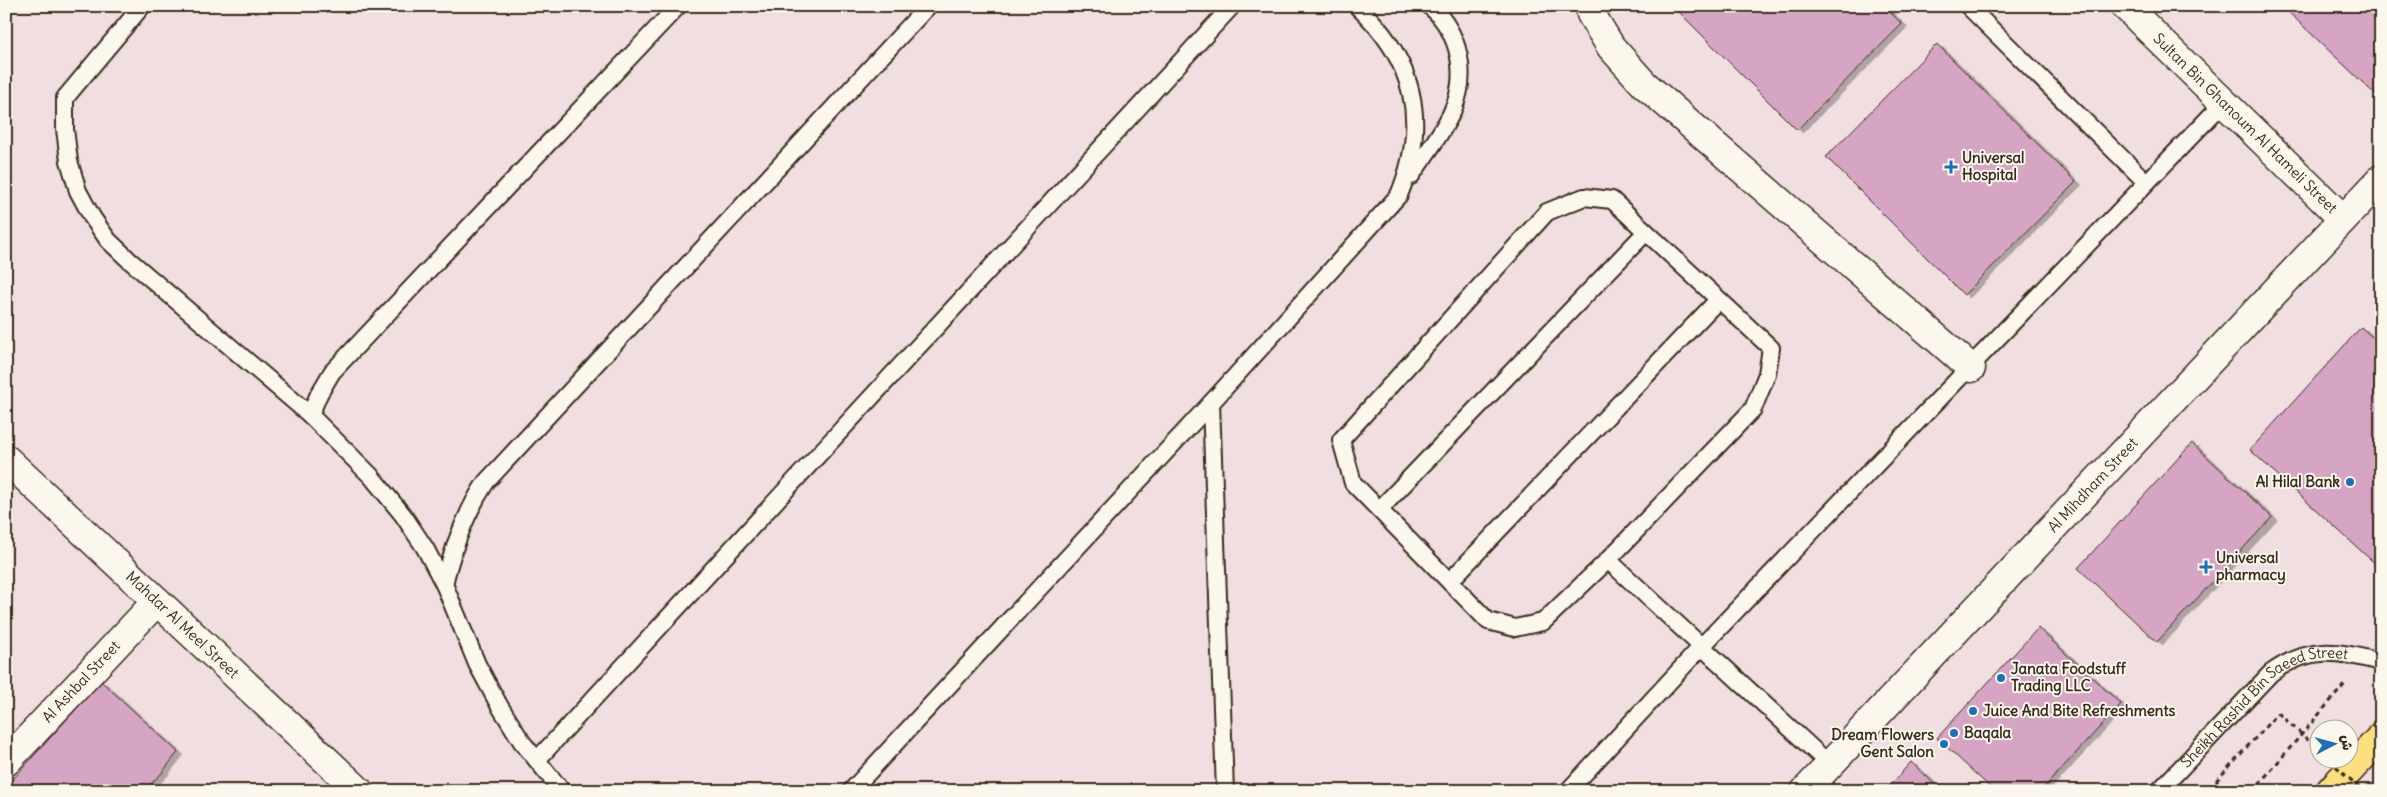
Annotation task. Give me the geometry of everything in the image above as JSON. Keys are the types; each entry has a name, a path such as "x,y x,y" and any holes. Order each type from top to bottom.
{"main road":[{"path":"2330,791 2381,737"}],"street":[{"path":"1593,6 1591,14 1611,47 1644,84 1971,368"},
{"name":"Sultan Bin Ghanoum Al Hameli Street","path":"2125,6 2342,219"},
{"name":"Al Mihdham Street","path":"1805,791 2381,178"},
{"name":"Mahdar Al Meel Street","path":"6,459 359,791"},
{"name":"Al Ashbal Street","path":"6,762 157,601"}],"lane":[{"path":"142,6 65,98 64,129 69,161 78,191 108,240 310,415 371,476 403,515 425,548 444,584 476,664 499,705 522,742 562,791"},
{"path":"310,415 319,394 332,372 678,6"},
{"path":"444,584 452,551 465,519 486,482 928,6"},
{"path":"537,760 1232,6"},
{"path":"1357,6 1382,32 1396,52 1407,75 1413,99 1416,123 1414,148 1408,172 1399,195"},
{"path":"851,791 1212,403 1399,195 1452,114 1461,78 1455,39 1438,13 1430,6"},
{"path":"1968,6 2146,182"},
{"path":"1568,791 1703,645 1971,368 2224,102"},
{"path":"1584,197 1612,200 1646,232 1718,301 1771,348 1768,374 1753,409 1608,560 1543,622 1515,628 1488,621 1353,483 1341,440 1547,212 1584,197"},
{"path":"1380,509 1646,232"},
{"path":"1450,581 1718,301"},
{"path":"1212,403 1225,791"},
{"path":"1608,560 1703,645 1830,765"},
{"name":"Sheikh Rashid Bin Saeed Street","path":"2159,791 2271,672 2284,663 2314,652 2330,652 2374,661"}],"path":[{"path":"2253,791 2374,661"},
{"path":"2216,781 2278,713 2310,742"},
{"path":"2339,770 2363,791"}],"building":[{"path":"1673,6 1884,6 1902,24 1797,130"},
{"path":"2282,6 2381,6 2381,100"},
{"name":"Universal Hospital","path":"1937,44 2076,182 1964,295 1826,157"},
{"path":"2361,327 2381,345 2381,569 2250,450"},
{"path":"2192,443 2272,517 2157,642 2078,568"},
{"path":"2038,628 2121,704 2041,791 1994,791 1937,738"},
{"path":"101,681 178,752 161,774 143,791 6,791 6,787"},
{"path":"1911,762 1942,791 1885,791"}],"place":[{"name":"Universal Hospital","path":"1951,167"},
{"name":"Al Hilal Bank","path":"2350,482"},
{"name":"Universal pharmacy","path":"2206,567"},
{"name":"Janata Foodstuff Trading LLC","path":"2001,678"},
{"name":"Juice And Bite Refreshments","path":"1973,711"},
{"name":"Baqala","path":"1954,733"},
{"name":"Dream Flowers Gent Salon","path":"1944,744"}]}
